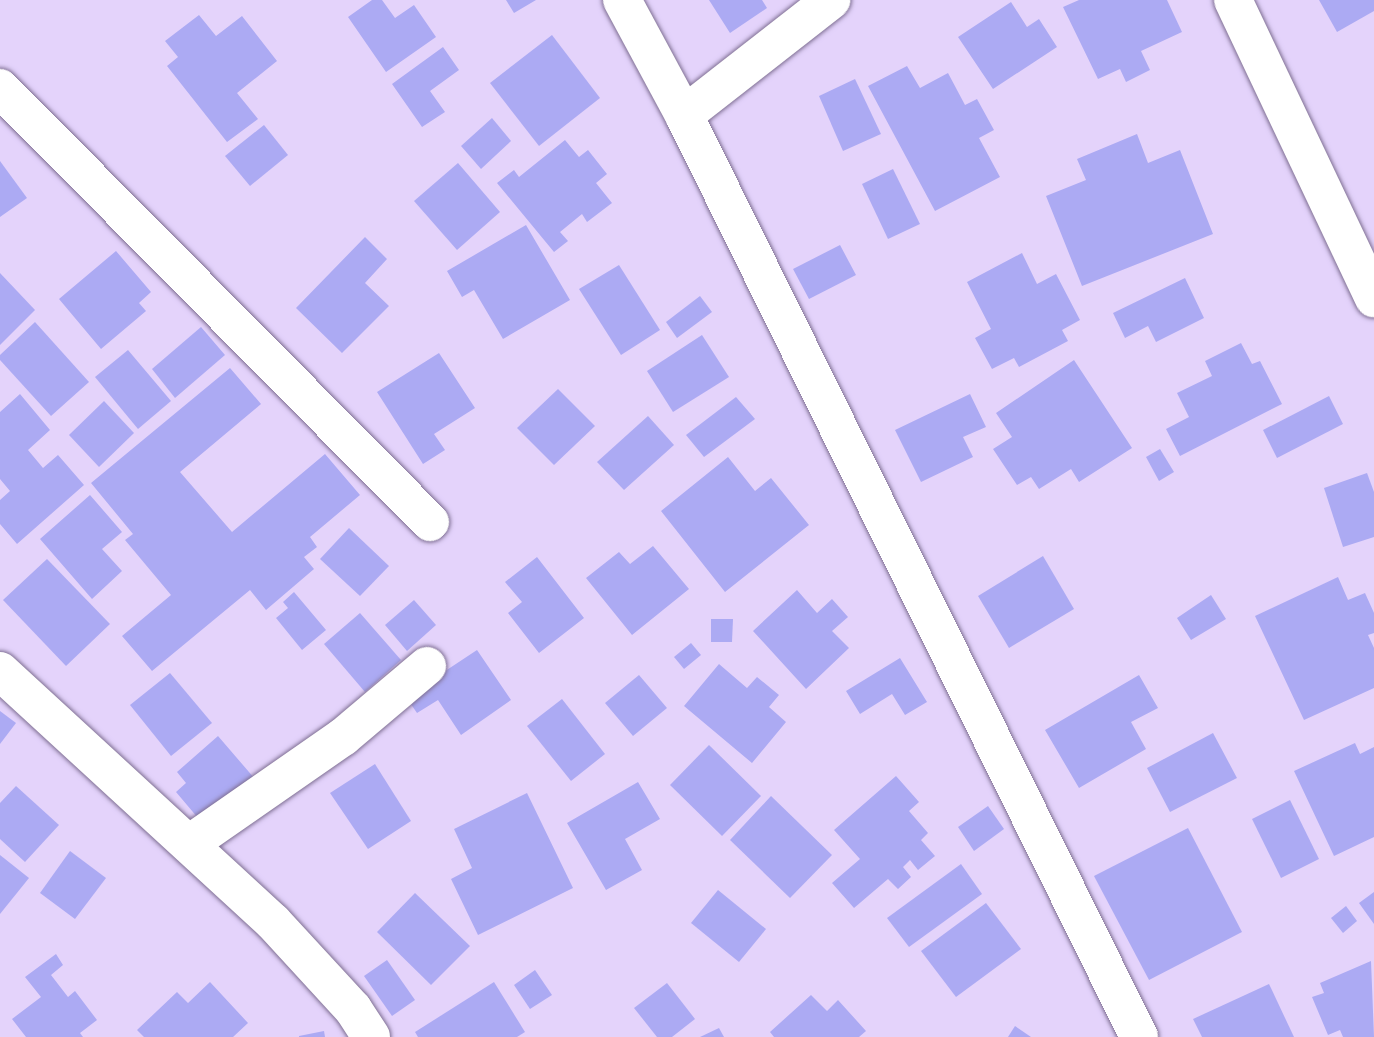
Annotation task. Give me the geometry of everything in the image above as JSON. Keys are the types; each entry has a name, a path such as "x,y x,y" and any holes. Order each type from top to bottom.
{"street":[{"path":"622,0 684,115 1139,1037"},
{"path":"684,115 831,0"},
{"path":"1233,0 1374,298"},
{"path":"0,88 430,522"},
{"path":"189,844 343,737 427,666"},
{"path":"0,671 273,922 354,1009 371,1037"}],"building":[{"path":"372,0 382,0 395,18 414,5 436,37 386,72 348,17"},
{"path":"506,0 536,0 514,13"},
{"path":"709,0 762,0 767,8 730,33"},
{"path":"1079,0 1167,0 1182,32 1141,51 1150,70 1126,82 1120,69 1098,79 1063,7"},
{"path":"1319,0 1374,0 1374,11 1337,32"},
{"path":"1011,2 1027,27 1039,19 1057,47 993,89 958,37"},
{"path":"199,15 216,36 242,16 277,61 237,93 258,119 227,142 167,66 178,57 165,41"},
{"path":"552,35 600,98 539,146 490,83"},
{"path":"443,47 459,70 430,91 445,112 422,127 392,84"},
{"path":"907,66 920,88 948,73 965,105 977,99 994,130 979,138 1000,177 935,211 868,86"},
{"path":"855,79 881,134 843,151 819,96"},
{"path":"492,118 511,141 481,169 461,146"},
{"path":"264,125 288,155 250,186 225,156"},
{"path":"1137,134 1148,163 1180,150 1213,234 1082,286 1046,196 1086,180 1077,159"},
{"path":"565,140 579,157 588,150 607,174 596,183 612,203 587,222 582,214 560,232 568,241 554,252 497,183 514,170 519,177"},
{"path":"0,161 27,198 0,217"},
{"path":"458,163 500,212 457,250 414,201"},
{"path":"893,169 920,224 888,239 862,184"},
{"path":"526,225 570,300 503,339 474,290 462,297 447,271"},
{"path":"365,237 387,259 365,283 389,306 342,353 296,308"},
{"path":"840,245 856,275 809,299 793,269"},
{"path":"116,251 151,292 139,303 146,311 101,349 59,299"},
{"path":"1022,253 1037,284 1056,274 1080,320 1062,330 1068,341 1019,367 1014,358 992,369 975,338 991,329 967,282"},
{"path":"619,265 660,330 621,355 579,289"},
{"path":"0,273 35,310 0,345"},
{"path":"1185,278 1204,318 1156,342 1148,326 1125,338 1113,313"},
{"path":"700,296 712,312 677,338 666,322"},
{"path":"35,322 89,382 51,416 0,360 0,355"},
{"path":"201,327 225,355 175,398 152,369"},
{"path":"702,335 729,377 673,412 647,371"},
{"path":"1241,343 1252,364 1260,361 1282,404 1180,456 1166,429 1189,417 1177,393 1212,376 1205,361"},
{"path":"128,350 171,401 138,429 95,377"},
{"path":"439,353 475,408 434,434 445,450 423,464 377,392"},
{"path":"1074,360 1132,448 1079,482 1071,469 1039,489 1031,477 1017,485 993,449 1012,437 996,413"},
{"path":"230,368 261,404 180,472 232,532 325,454 360,495 310,537 317,547 304,557 314,569 266,610 250,590 152,671 122,636 171,595 125,540 133,534 91,483"},
{"path":"558,389 595,426 554,465 517,428"},
{"path":"20,394 50,430 28,450 43,468 58,455 84,485 17,544 0,524 0,500 10,491 0,479 0,412"},
{"path":"970,394 986,427 963,437 973,457 921,482 895,430"},
{"path":"1329,396 1343,424 1277,458 1263,430"},
{"path":"736,397 755,419 704,457 686,435"},
{"path":"104,401 134,433 99,467 69,435"},
{"path":"648,416 674,445 624,490 597,462"},
{"path":"1160,449 1174,472 1159,481 1146,457"},
{"path":"728,457 755,491 771,478 809,525 725,592 661,511"},
{"path":"1367,473 1374,492 1374,537 1343,547 1324,488"},
{"path":"90,495 122,532 102,549 122,571 92,599 40,539"},
{"path":"349,528 389,566 360,596 320,559"},
{"path":"653,546 689,589 632,635 586,578 619,552 630,564"},
{"path":"1043,556 1074,609 1009,648 978,596"},
{"path":"537,557 584,618 539,653 508,613 522,602 505,582"},
{"path":"47,559 110,624 66,666 3,600"},
{"path":"1338,577 1348,600 1365,593 1374,613 1374,633 1368,635 1374,648 1374,688 1304,720 1255,616"},
{"path":"797,590 817,613 832,599 848,617 832,631 849,648 806,689 753,631"},
{"path":"294,592 326,630 302,650 276,618 288,608 283,602"},
{"path":"1211,595 1226,619 1191,640 1177,618"},
{"path":"414,600 436,625 407,651 385,625"},
{"path":"360,613 401,660 365,692 324,644"},
{"path":"711,619 733,619 732,642 711,642"},
{"path":"691,643 701,655 684,669 674,657"},
{"path":"477,650 511,700 461,735 438,700 417,713 406,697"},
{"path":"900,658 927,702 905,715 892,694 860,714 846,691"},
{"path":"719,664 747,688 757,677 779,695 769,707 786,722 752,763 684,706"},
{"path":"170,673 212,723 171,756 130,705"},
{"path":"639,675 667,708 633,736 605,703"},
{"path":"1139,675 1158,708 1131,722 1146,749 1079,788 1045,730"},
{"path":"562,699 605,754 571,781 527,726"},
{"path":"0,711 16,723 0,744"},
{"path":"1213,733 1237,778 1170,812 1147,768"},
{"path":"218,736 255,779 198,818 176,792 186,783 177,772"},
{"path":"1355,743 1360,754 1374,747 1374,837 1334,856 1294,771"},
{"path":"709,745 761,796 722,836 670,785"},
{"path":"375,764 411,821 368,849 330,793"},
{"path":"896,776 919,802 909,811 928,833 921,840 935,856 918,870 910,860 903,867 911,877 898,889 888,879 854,908 832,883 860,859 834,830"},
{"path":"638,782 660,819 625,839 642,870 606,890 567,823"},
{"path":"16,786 59,825 25,862 0,839 0,803"},
{"path":"527,793 573,888 478,935 451,879 472,868 454,829"},
{"path":"771,796 832,855 790,898 730,840"},
{"path":"1290,800 1319,859 1281,878 1252,819"},
{"path":"988,806 1004,829 974,851 958,827"},
{"path":"1188,828 1242,932 1149,980 1094,876"},
{"path":"70,851 106,878 75,919 40,893"},
{"path":"0,855 29,878 0,914"},
{"path":"961,864 982,894 909,947 887,918"},
{"path":"718,890 766,929 739,962 691,923"},
{"path":"1374,892 1374,924 1359,903"},
{"path":"415,893 470,946 431,985 377,932"},
{"path":"986,903 1021,949 956,997 921,951"},
{"path":"1346,906 1357,921 1343,933 1331,918"},
{"path":"56,954 63,965 51,975 68,997 75,991 97,1020 80,1033 83,1037 26,1037 12,1019 41,997 25,977"},
{"path":"387,960 415,1000 392,1016 364,976"},
{"path":"1371,961 1374,1037 1343,1037 1340,1030 1328,1035 1312,997 1324,993 1320,983"},
{"path":"535,970 552,995 530,1009 514,985"},
{"path":"210,982 248,1023 233,1037 144,1037 137,1030 177,992 188,1003"},
{"path":"494,982 525,1032 517,1037 418,1037 415,1032"},
{"path":"667,983 695,1019 672,1037 657,1037 634,1008"},
{"path":"1269,984 1294,1037 1202,1037 1193,1019"},
{"path":"811,995 827,1011 838,1000 866,1031 859,1037 774,1037 770,1032"},
{"path":"1015,1026 1031,1037 1008,1037"},
{"path":"719,1028 724,1037 700,1037"},
{"path":"324,1031 325,1037 299,1037 299,1036"}]}
